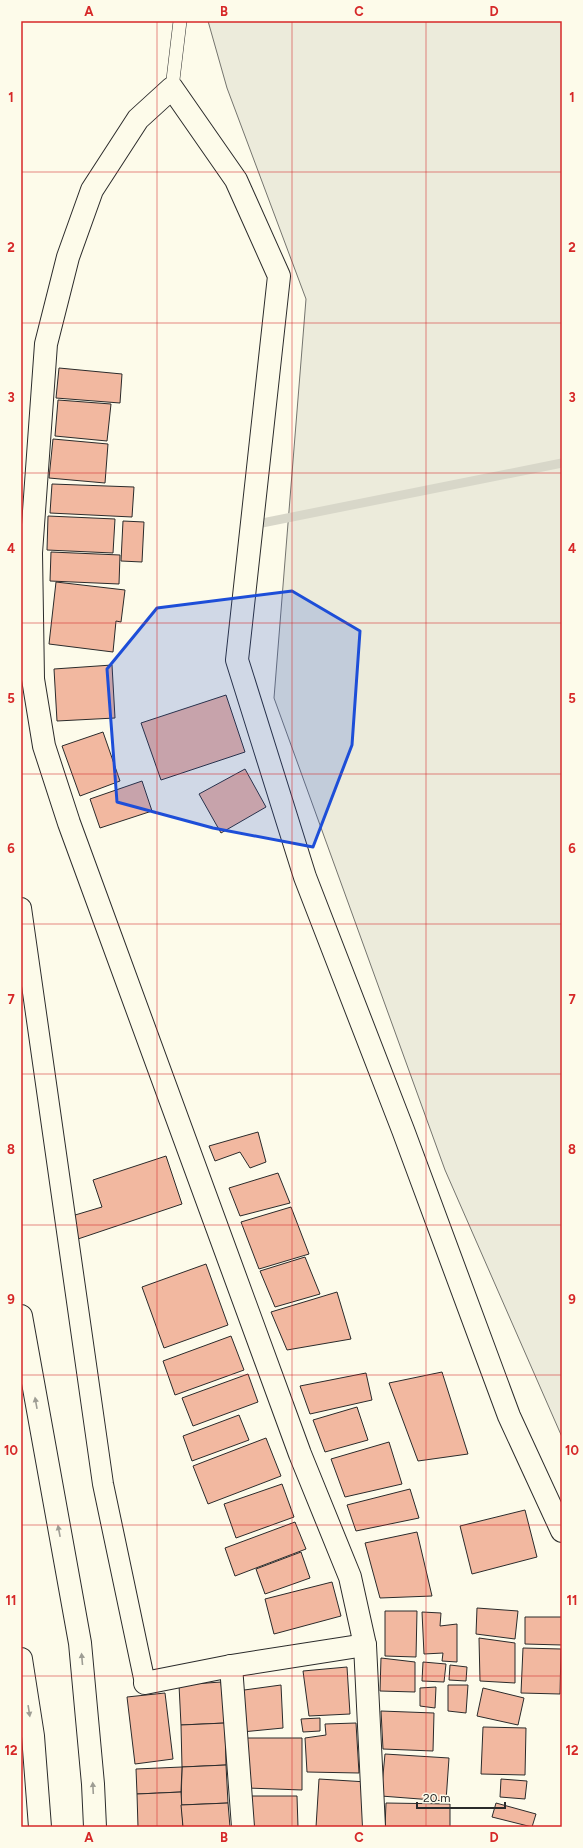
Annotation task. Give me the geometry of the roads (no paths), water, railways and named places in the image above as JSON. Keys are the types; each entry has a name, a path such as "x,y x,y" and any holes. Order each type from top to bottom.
{"street":[{"path":"374,1827 365,1645 350,1577 297,1446 69,823 44,746 33,679 31,554 46,344 68,257 92,190 138,119 172,88 236,180 280,276 237,660 308,885 403,1130 509,1416 562,1531"},
{"path":"21,908 103,1484 145,1683 231,1666 365,1645"},
{"path":"21,1316 80,1643 95,1827"},
{"path":"21,1659 33,1736 40,1827"},
{"path":"231,1666 243,1827"}],"lane":[{"path":"172,88 180,21"}],"waterway":[{"path":"252,525 562,463"}]}
